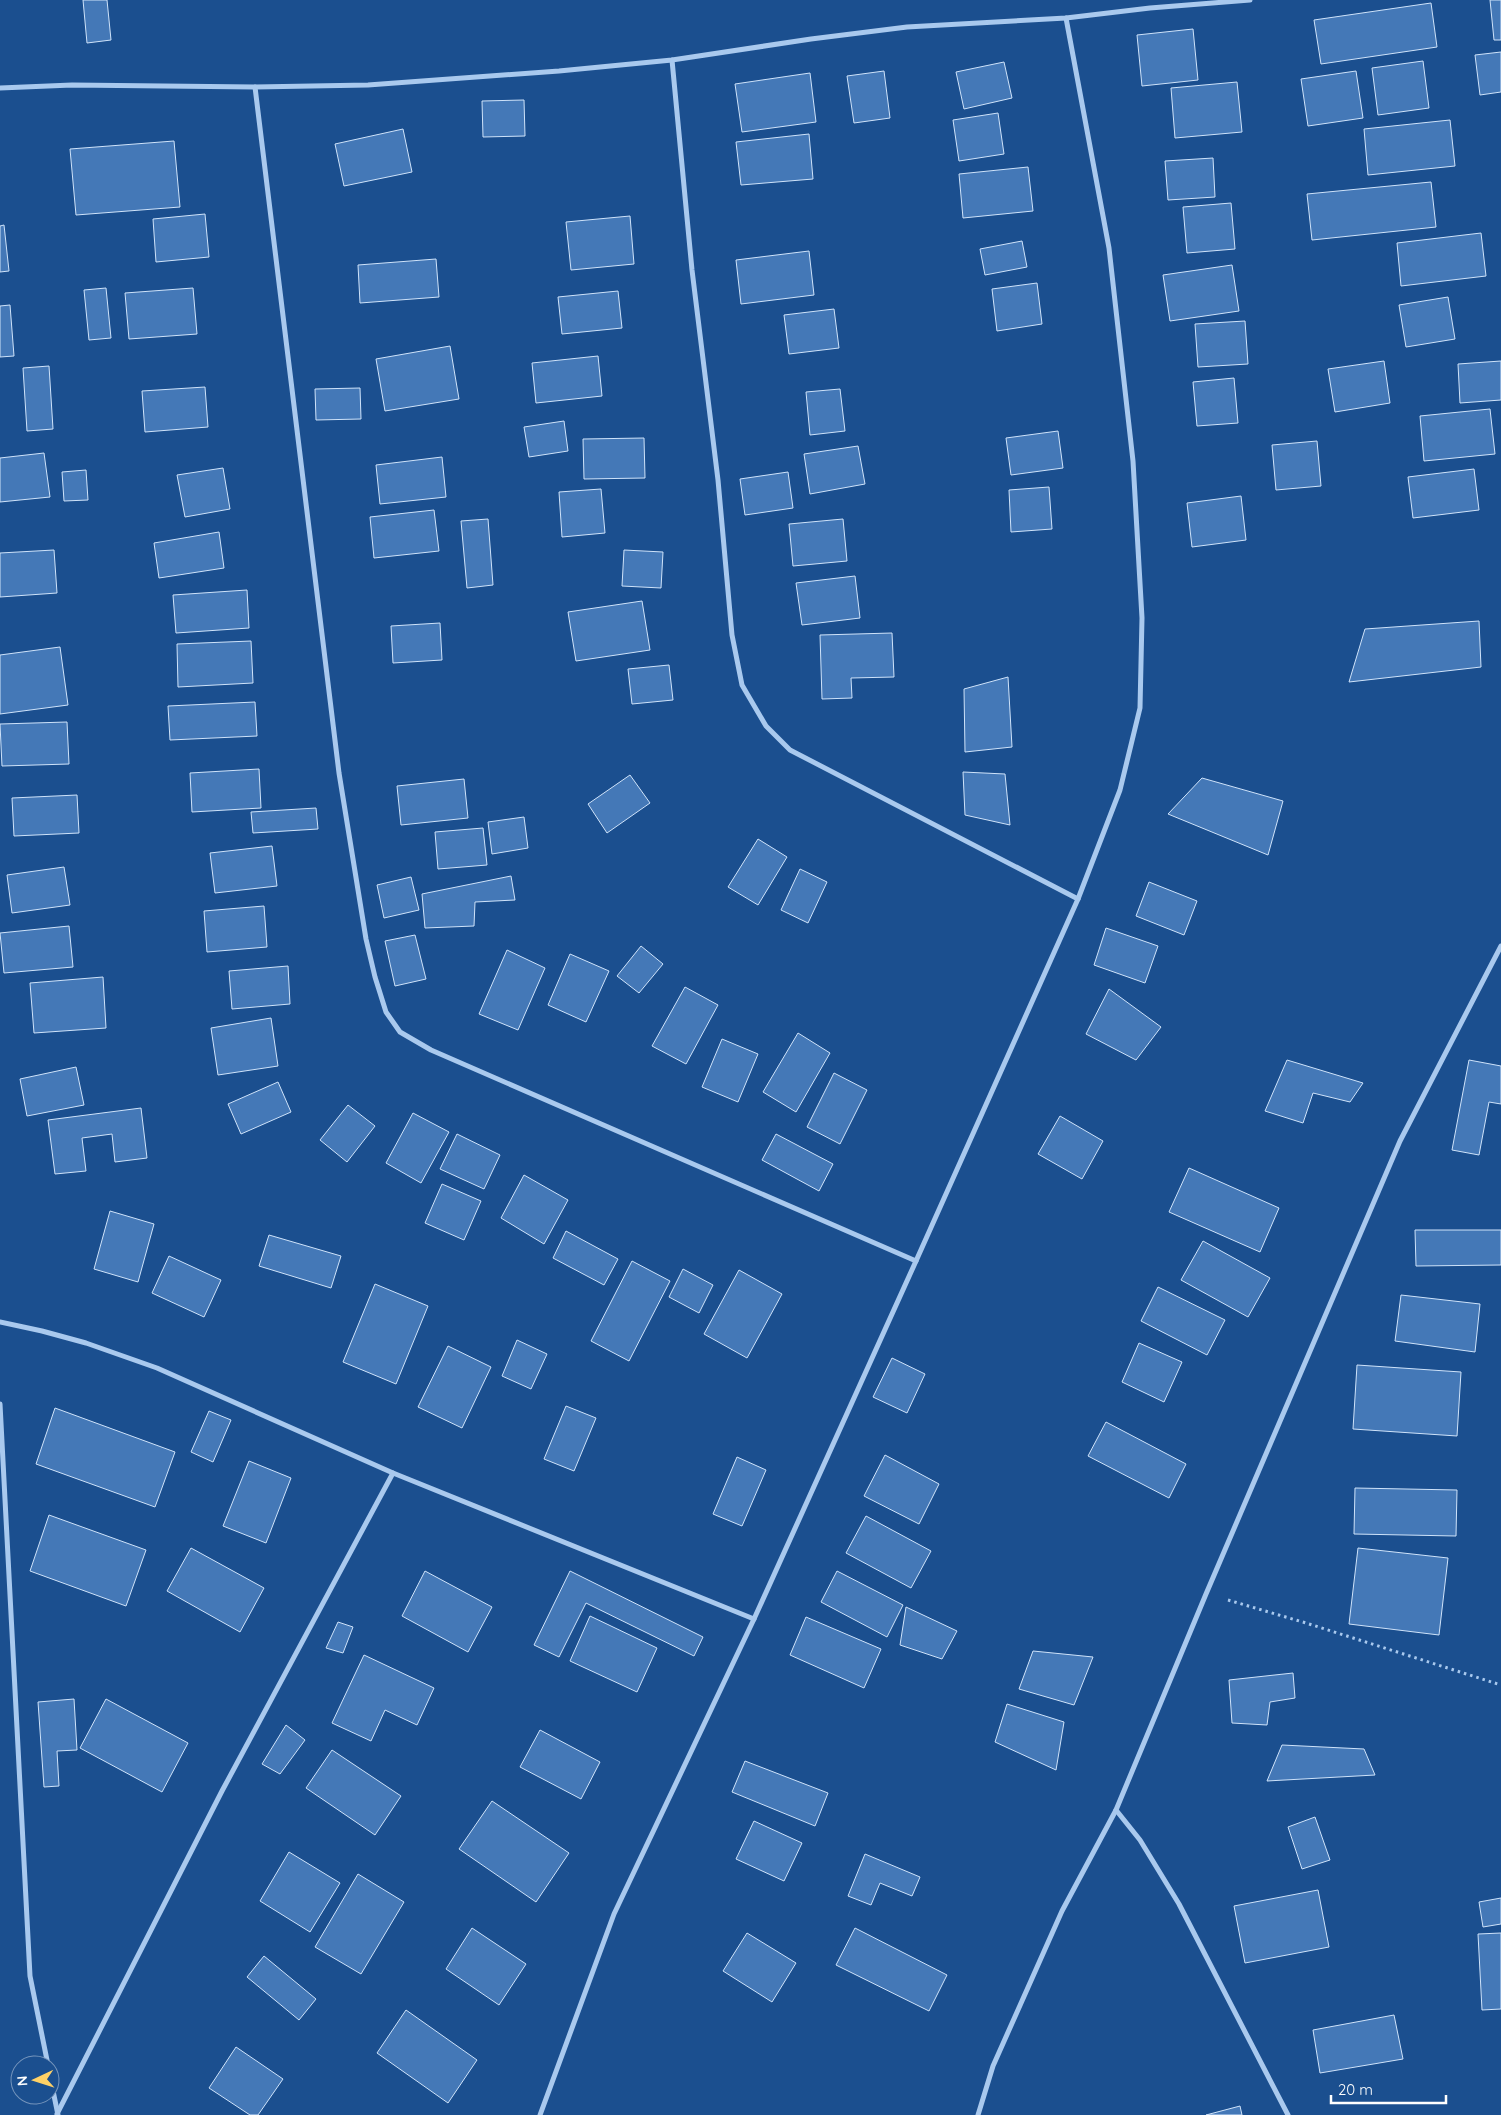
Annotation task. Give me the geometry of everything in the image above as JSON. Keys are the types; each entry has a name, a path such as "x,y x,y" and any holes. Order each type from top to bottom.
{"street":[{"path":"0,88 72,85 255,87 368,85 559,71 672,60 907,27 1066,18 1141,9 1250,0"},
{"path":"540,2115 614,1914 754,1619 916,1261 1078,899 1120,790 1140,708 1142,618 1133,460 1109,248 1066,18"},
{"path":"672,60 692,270 718,480 732,635 742,686 766,726 790,750 1078,899"},
{"path":"255,87 339,773 366,939 386,1012 400,1032 430,1050 916,1261"},
{"path":"978,2115 993,2066 1062,1911 1116,1810 1206,1594 1400,1141 1501,946"},
{"path":"0,1322 86,1343 157,1368 393,1474 754,1619"},
{"path":"0,1404 30,1976 46,2055"},
{"path":"57,2115 222,1791 393,1474"},
{"path":"1116,1810 1140,1840 1178,1904 1288,2115"}],"path":[{"path":"1206,1594 1306,1623 1501,1685"}],"building":[{"path":"83,0 107,0 111,40 87,43"},
{"path":"1490,0 1501,0 1501,40 1494,40"},
{"path":"1431,3 1437,47 1321,64 1314,20"},
{"path":"1193,29 1198,80 1142,86 1137,35"},
{"path":"1501,52 1501,92 1480,95 1475,55"},
{"path":"1423,61 1429,108 1378,115 1372,68"},
{"path":"1004,62 1012,98 964,109 956,72"},
{"path":"884,71 890,118 854,123 847,76"},
{"path":"1356,71 1363,118 1308,126 1301,79"},
{"path":"810,73 816,122 742,132 735,84"},
{"path":"1237,82 1242,132 1175,138 1171,88"},
{"path":"524,100 525,136 483,137 482,101"},
{"path":"998,113 1004,154 959,161 953,120"},
{"path":"1450,120 1455,166 1368,175 1364,129"},
{"path":"403,129 412,172 344,186 335,144"},
{"path":"809,134 813,179 741,185 736,142"},
{"path":"174,141 180,207 76,215 70,149"},
{"path":"1213,158 1215,197 1168,200 1165,161"},
{"path":"1028,167 1033,211 963,218 959,174"},
{"path":"1431,182 1436,227 1312,240 1307,194"},
{"path":"1231,203 1235,249 1187,253 1183,207"},
{"path":"205,214 209,257 156,262 153,219"},
{"path":"630,216 634,264 571,270 566,222"},
{"path":"4,225 9,271 0,272 0,226"},
{"path":"1481,233 1486,276 1401,286 1397,243"},
{"path":"1022,241 1027,267 985,275 980,249"},
{"path":"809,251 814,295 741,304 736,260"},
{"path":"436,259 439,297 360,303 358,265"},
{"path":"1232,265 1239,311 1170,321 1163,275"},
{"path":"1037,283 1042,324 997,331 992,289"},
{"path":"106,288 111,338 89,340 84,290"},
{"path":"193,288 197,334 129,339 125,293"},
{"path":"618,291 622,328 562,334 558,297"},
{"path":"1448,297 1455,339 1406,347 1399,305"},
{"path":"10,305 14,356 0,357 0,306"},
{"path":"834,309 839,348 789,354 784,315"},
{"path":"1245,321 1248,364 1198,367 1195,324"},
{"path":"450,346 459,399 385,411 376,359"},
{"path":"598,356 602,396 536,403 532,363"},
{"path":"1384,361 1390,403 1335,412 1328,369"},
{"path":"1501,361 1501,400 1460,403 1458,364"},
{"path":"49,366 53,429 27,431 23,368"},
{"path":"1234,378 1238,423 1197,426 1193,382"},
{"path":"205,387 208,427 145,432 142,391"},
{"path":"360,388 361,419 316,420 315,389"},
{"path":"840,389 845,431 810,435 806,392"},
{"path":"1490,409 1495,454 1424,461 1420,416"},
{"path":"564,421 568,451 529,457 524,427"},
{"path":"1058,431 1063,468 1011,475 1006,438"},
{"path":"644,438 645,478 584,479 583,439"},
{"path":"1317,441 1321,486 1276,490 1272,445"},
{"path":"858,446 865,484 810,494 804,454"},
{"path":"44,453 50,497 0,502 0,458"},
{"path":"442,457 446,497 380,504 376,465"},
{"path":"223,468 230,509 185,517 177,475"},
{"path":"1474,469 1479,510 1413,518 1408,477"},
{"path":"86,470 88,500 64,501 62,472"},
{"path":"788,472 793,508 745,515 740,479"},
{"path":"1049,487 1052,529 1011,532 1009,490"},
{"path":"601,489 605,533 562,537 559,492"},
{"path":"1241,496 1246,540 1192,547 1187,503"},
{"path":"434,510 439,551 374,558 370,517"},
{"path":"488,519 493,585 467,588 461,521"},
{"path":"843,519 847,561 793,566 789,524"},
{"path":"219,532 224,568 159,578 154,543"},
{"path":"54,550 57,593 0,597 0,553"},
{"path":"624,550 663,552 661,588 622,586"},
{"path":"855,576 860,618 802,625 796,583"},
{"path":"247,590 249,628 176,633 173,595"},
{"path":"642,601 650,650 576,661 568,612"},
{"path":"1479,621 1481,667 1349,682 1365,629"},
{"path":"440,623 442,660 393,663 391,626"},
{"path":"892,633 894,677 851,678 852,698 822,699 820,635"},
{"path":"251,641 253,683 178,687 177,644"},
{"path":"60,647 68,705 0,714 0,655"},
{"path":"669,665 673,700 632,704 628,669"},
{"path":"1008,677 1012,747 965,752 964,689"},
{"path":"255,702 257,736 170,740 168,706"},
{"path":"67,722 69,764 2,766 0,724"},
{"path":"259,769 261,808 192,812 190,773"},
{"path":"963,772 1005,774 1010,825 965,815"},
{"path":"630,775 650,803 607,833 588,804"},
{"path":"1202,778 1283,801 1268,855 1168,814"},
{"path":"464,779 468,818 401,825 397,786"},
{"path":"77,795 79,833 14,836 12,798"},
{"path":"316,808 318,829 253,833 251,812"},
{"path":"524,817 528,848 492,854 488,822"},
{"path":"483,828 487,865 438,869 435,832"},
{"path":"758,839 787,857 758,905 728,887"},
{"path":"272,846 277,886 215,893 210,853"},
{"path":"64,867 70,905 12,913 7,875"},
{"path":"800,869 827,882 808,923 781,910"},
{"path":"511,876 515,900 475,902 474,926 425,928 422,894"},
{"path":"411,877 419,910 384,918 377,885"},
{"path":"1149,882 1197,901 1184,935 1136,916"},
{"path":"264,906 267,947 207,952 204,911"},
{"path":"69,926 73,967 4,973 0,933"},
{"path":"1106,928 1158,946 1145,983 1094,965"},
{"path":"415,935 426,979 395,986 385,941"},
{"path":"641,946 663,964 639,993 617,976"},
{"path":"507,950 545,968 518,1030 479,1014"},
{"path":"570,954 609,971 586,1022 548,1005"},
{"path":"288,966 290,1004 232,1009 229,971"},
{"path":"103,977 106,1028 34,1033 30,983"},
{"path":"685,987 718,1005 686,1064 652,1046"},
{"path":"1109,989 1161,1027 1136,1060 1086,1034"},
{"path":"271,1018 278,1066 218,1075 211,1028"},
{"path":"798,1033 830,1053 796,1112 763,1092"},
{"path":"722,1039 758,1054 738,1102 702,1087"},
{"path":"1287,1060 1363,1083 1350,1102 1313,1093 1303,1123 1265,1111"},
{"path":"1469,1060 1501,1066 1501,1104 1489,1102 1479,1155 1452,1150"},
{"path":"76,1067 84,1105 27,1116 20,1079"},
{"path":"834,1073 867,1090 840,1144 807,1127"},
{"path":"278,1082 291,1112 241,1134 228,1104"},
{"path":"348,1105 375,1126 347,1162 320,1140"},
{"path":"141,1108 147,1158 115,1162 112,1134 82,1138 86,1171 55,1174 48,1120"},
{"path":"413,1113 449,1132 421,1183 386,1163"},
{"path":"1060,1116 1103,1141 1082,1179 1038,1154"},
{"path":"457,1134 500,1155 484,1189 440,1169"},
{"path":"776,1134 833,1164 819,1191 762,1160"},
{"path":"1189,1168 1279,1208 1260,1252 1169,1212"},
{"path":"524,1175 568,1200 544,1244 501,1218"},
{"path":"442,1184 481,1201 464,1240 425,1223"},
{"path":"110,1211 154,1224 138,1282 94,1269"},
{"path":"1415,1230 1501,1230 1501,1265 1416,1266"},
{"path":"566,1231 618,1259 604,1285 553,1258"},
{"path":"269,1235 341,1256 331,1288 259,1266"},
{"path":"1203,1241 1270,1278 1248,1317 1181,1280"},
{"path":"169,1256 221,1280 204,1317 152,1293"},
{"path":"632,1261 670,1281 629,1361 591,1341"},
{"path":"683,1269 713,1285 699,1313 669,1297"},
{"path":"739,1270 782,1294 747,1358 704,1334"},
{"path":"375,1284 428,1306 396,1384 343,1362"},
{"path":"1158,1287 1225,1320 1207,1355 1141,1321"},
{"path":"1401,1295 1480,1304 1475,1352 1395,1341"},
{"path":"517,1340 547,1354 531,1389 502,1376"},
{"path":"1139,1343 1182,1362 1164,1402 1122,1382"},
{"path":"448,1346 491,1367 462,1428 418,1407"},
{"path":"892,1358 925,1374 907,1413 873,1397"},
{"path":"1357,1365 1461,1372 1457,1436 1353,1429"},
{"path":"566,1406 596,1418 574,1471 544,1459"},
{"path":"55,1408 175,1452 155,1507 36,1464"},
{"path":"209,1411 231,1420 213,1462 191,1452"},
{"path":"1106,1422 1186,1464 1169,1498 1088,1456"},
{"path":"885,1455 939,1484 919,1524 864,1496"},
{"path":"737,1457 766,1470 742,1526 713,1514"},
{"path":"249,1461 291,1478 266,1543 223,1526"},
{"path":"1355,1488 1457,1490 1456,1536 1354,1534"},
{"path":"49,1515 146,1550 126,1606 30,1571"},
{"path":"866,1516 931,1551 911,1588 846,1553"},
{"path":"191,1548 264,1588 240,1632 167,1591"},
{"path":"1358,1548 1448,1558 1439,1635 1349,1624"},
{"path":"425,1571 492,1607 468,1652 402,1616"},
{"path":"570,1571 703,1637 694,1656 586,1603 559,1657 534,1645"},
{"path":"837,1571 903,1605 887,1637 821,1602"},
{"path":"906,1607 957,1631 942,1659 900,1645"},
{"path":"590,1616 657,1648 637,1692 570,1661"},
{"path":"806,1617 881,1649 864,1688 790,1655"},
{"path":"338,1622 353,1627 343,1653 326,1648"},
{"path":"1033,1651 1093,1657 1074,1705 1019,1689"},
{"path":"364,1655 434,1688 417,1725 385,1710 371,1741 332,1723"},
{"path":"1293,1673 1295,1698 1270,1702 1267,1725 1232,1723 1229,1680"},
{"path":"74,1699 77,1750 57,1751 59,1786 44,1787 38,1702"},
{"path":"106,1699 188,1743 162,1792 80,1748"},
{"path":"1007,1704 1064,1722 1056,1770 995,1742"},
{"path":"286,1725 305,1740 280,1774 262,1764"},
{"path":"540,1730 600,1762 581,1799 520,1767"},
{"path":"1282,1745 1364,1749 1375,1775 1267,1781"},
{"path":"332,1750 401,1796 375,1835 306,1788"},
{"path":"745,1761 828,1793 815,1826 732,1792"},
{"path":"492,1801 569,1853 536,1902 459,1849"},
{"path":"1315,1817 1330,1860 1302,1869 1288,1827"},
{"path":"754,1821 802,1843 784,1881 736,1859"},
{"path":"289,1852 340,1883 310,1932 260,1901"},
{"path":"865,1854 920,1877 912,1896 880,1883 871,1905 848,1896"},
{"path":"358,1874 404,1902 361,1974 315,1947"},
{"path":"1318,1890 1329,1947 1245,1963 1234,1906"},
{"path":"1501,1898 1501,1924 1483,1927 1479,1902"},
{"path":"472,1928 526,1964 499,2005 446,1969"},
{"path":"855,1928 947,1975 929,2011 836,1965"},
{"path":"747,1933 796,1963 772,2002 723,1971"},
{"path":"1501,1933 1501,2009 1482,2010 1478,1934"},
{"path":"264,1956 316,1999 299,2020 247,1977"},
{"path":"406,2010 477,2060 448,2103 377,2053"},
{"path":"1394,2015 1403,2059 1320,2073 1313,2030"},
{"path":"236,2047 283,2079 258,2115 250,2115 209,2088"},
{"path":"1240,2106 1242,2115 1206,2115"}]}
